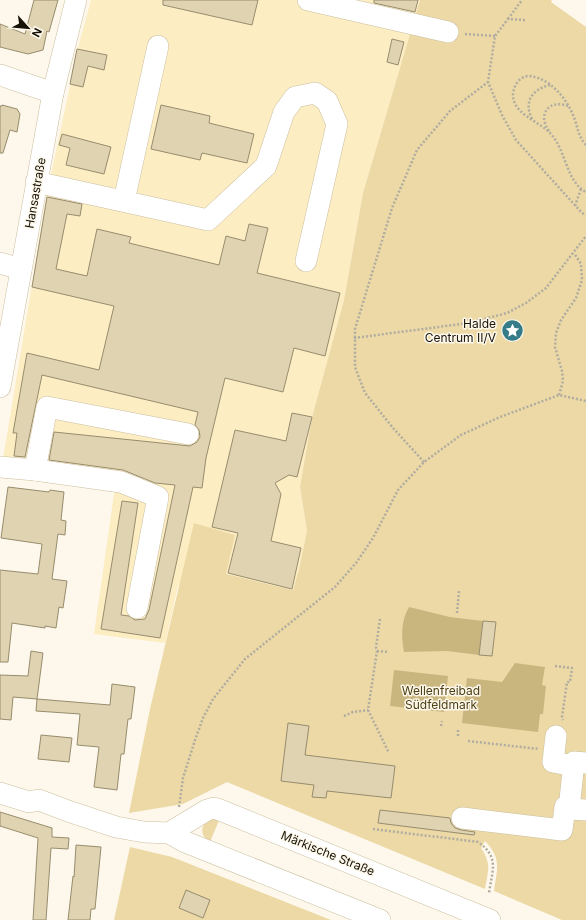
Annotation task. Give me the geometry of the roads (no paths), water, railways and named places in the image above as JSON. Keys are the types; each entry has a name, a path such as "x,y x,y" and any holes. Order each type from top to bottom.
{"street":[{"name":"Hansastraße","path":"0,387 53,93 76,0"},
{"path":"308,0 448,32"},
{"path":"124,201 158,46"},
{"path":"0,75 53,93"},
{"path":"36,182 208,220 266,166 284,112 294,97 314,94 327,101 337,124 306,261"},
{"path":"0,263 21,269"},
{"path":"35,470 47,407 188,434"},
{"path":"0,466 121,482 158,497 137,608"},
{"path":"462,818 562,830 565,807 578,808 580,764 553,762 558,736"},
{"path":"0,779 34,792 39,800"},
{"path":"0,793 29,802 39,800 116,827 144,832 170,834 183,841 380,920"},
{"name":"Märkische Straße","path":"170,834 207,810 214,808 490,920"}],"place":[{"name":"Halde Centrum II/V","path":"512,330"}],"park label":[{"name":"Wellenfreibad Südfeldmark","path":"441,697"}]}
